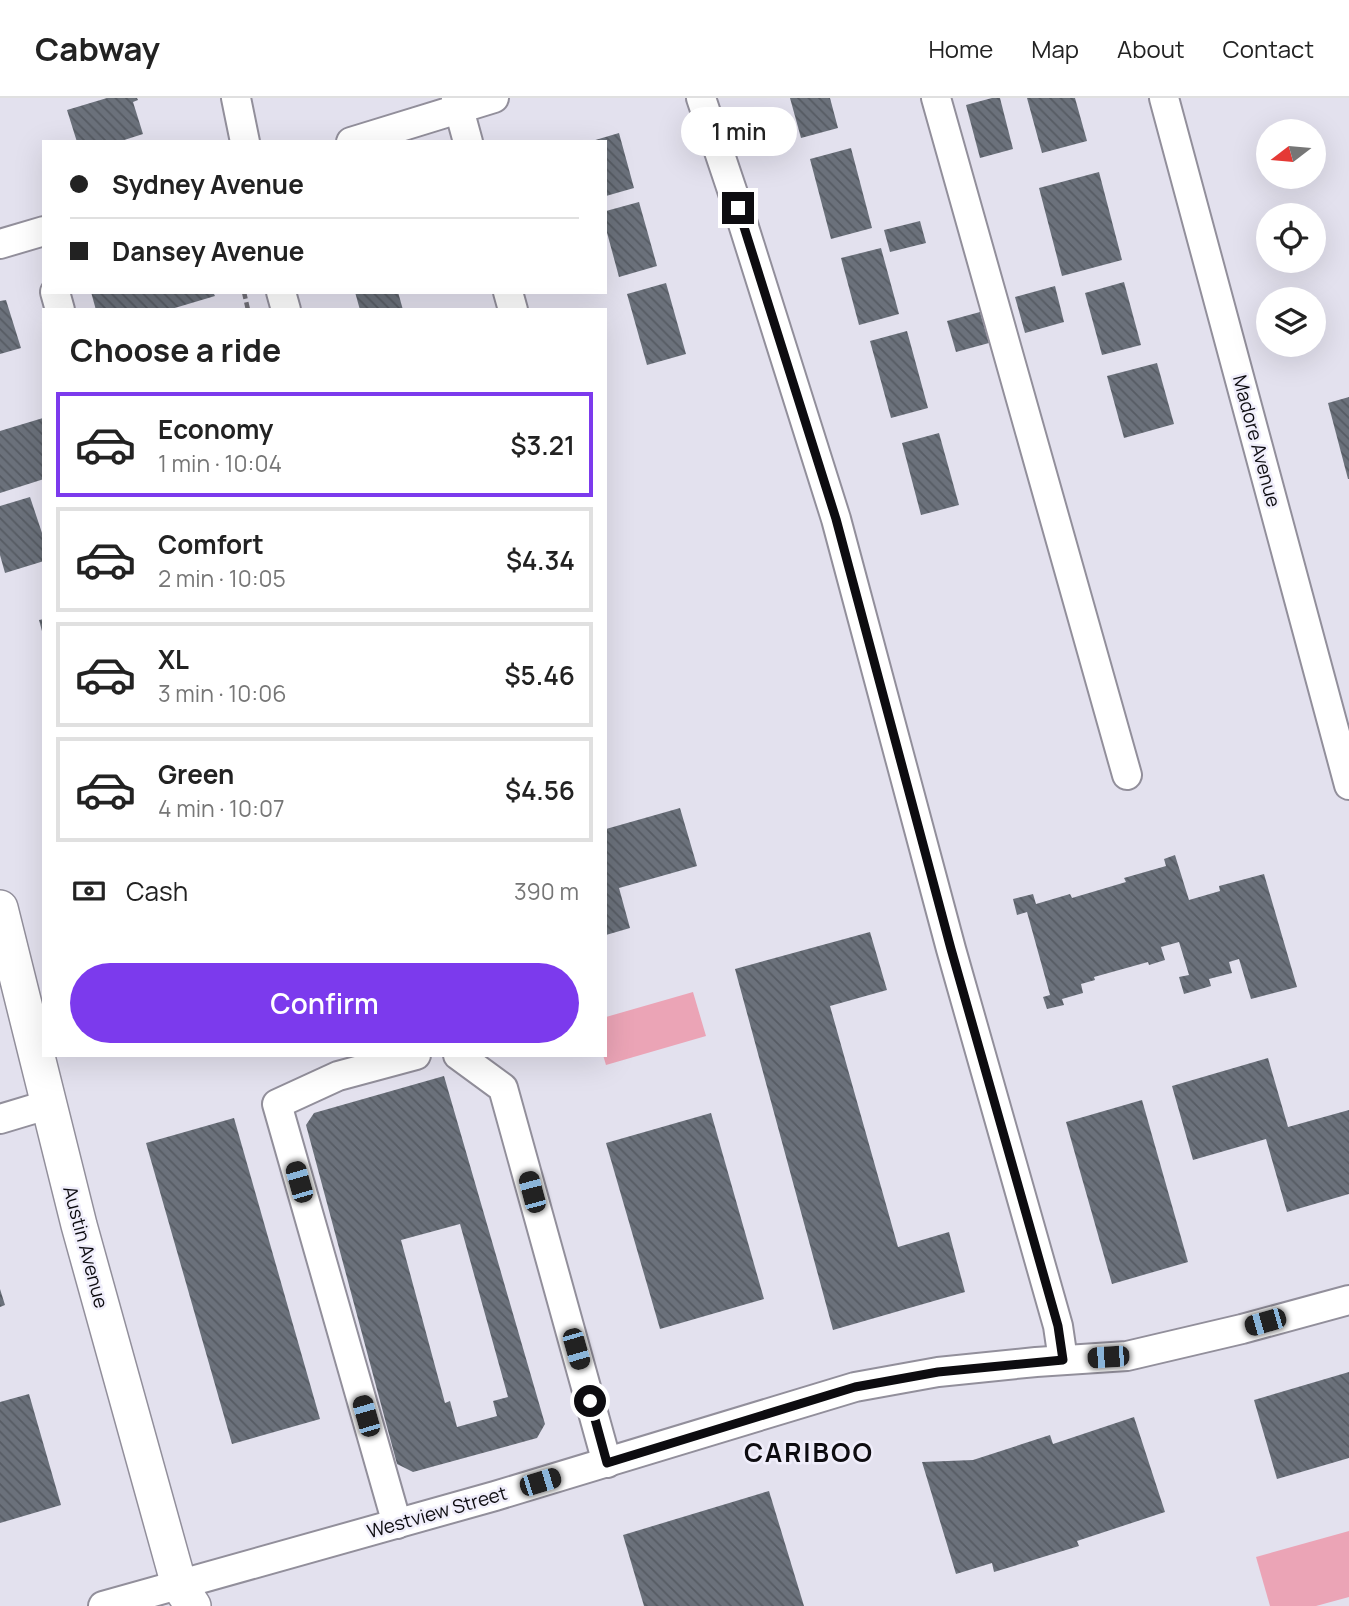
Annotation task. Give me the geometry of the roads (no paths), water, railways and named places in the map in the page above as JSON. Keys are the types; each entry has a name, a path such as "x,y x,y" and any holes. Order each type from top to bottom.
{"main road":[{"name":"Austin Avenue","path":"0,908 79,1224 184,1599"}],"street":[{"path":"236,98 245,140"},
{"path":"356,140 458,103 494,98"},
{"path":"701,98 836,519 951,949 1058,1326 1063,1360"},
{"path":"936,98 1127,775"},
{"name":"Madore Avenue","path":"1164,98 1349,785"},
{"path":"458,103 467,140"},
{"path":"0,244 42,239"},
{"path":"397,1524 277,1104 338,1076 409,1057"},
{"path":"461,1057 503,1088 607,1463"},
{"path":"0,1119 50,1104"},
{"name":"Westview Street","path":"103,1606 184,1599 397,1524 855,1387 938,1372 1127,1356 1349,1300"}],"district":[{"name":"CARIBOO","path":"809,1453"}]}
